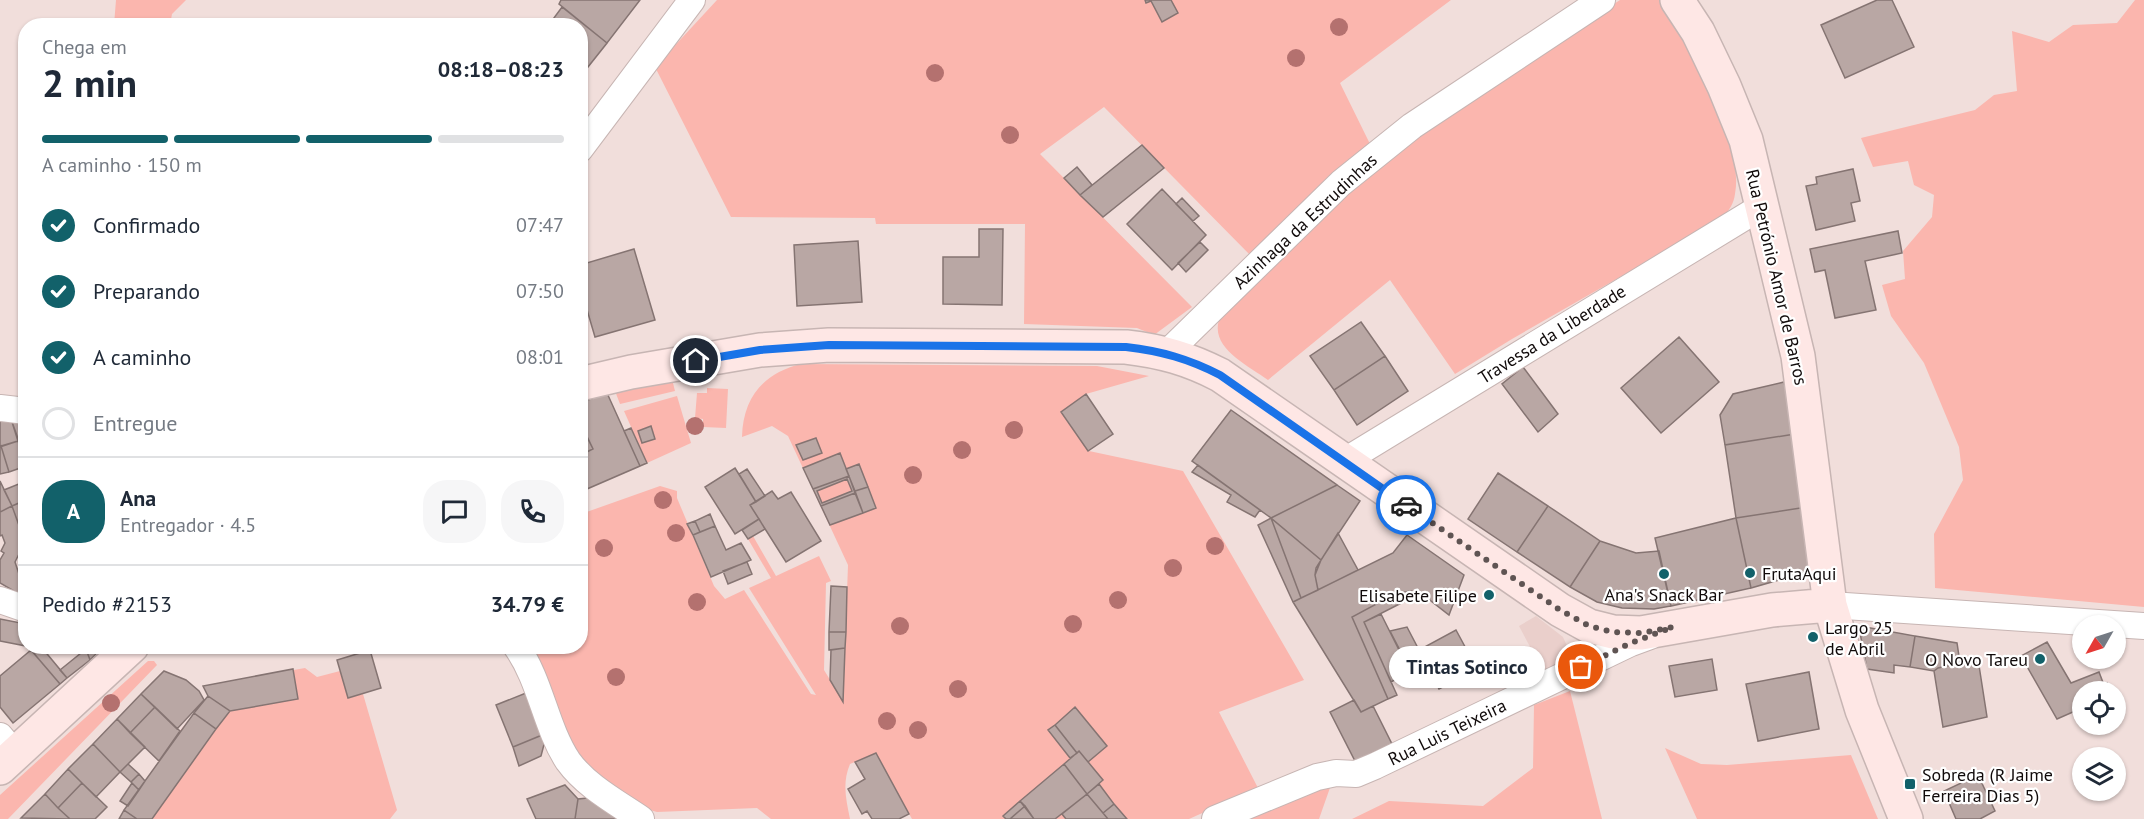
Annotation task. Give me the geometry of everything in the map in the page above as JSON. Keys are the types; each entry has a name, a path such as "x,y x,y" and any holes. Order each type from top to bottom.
{"street":[{"path":"588,138 692,0"},
{"name":"Azinhaga da Estrudinhas","path":"1167,353 1350,176 1412,126 1602,0"},
{"name":"Rua Petrónio Amor de Barros","path":"1677,0 1698,32 1724,86 1746,140 1797,356 1830,605 1862,710 1906,819"},
{"name":"Travessa da Liberdade","path":"1343,462 1761,207"},
{"path":"588,382 631,372 760,350 829,345 1126,347 1167,353 1193,361 1220,375 1560,610 1589,626 1622,633 1641,633 1772,610 1830,605 2144,626"},
{"path":"0,408 18,410"},
{"path":"0,600 18,606"},
{"name":"Rua Luis Teixeira","path":"1215,819 1317,777 1336,773 1356,774 1631,643 1673,627"},
{"path":"5,753 123,654"},
{"path":"520,654 539,689 568,761 585,780 641,819"}],"shaded area":[{"path":"116,0 186,0 172,14 171,18 115,18"},
{"path":"717,0 1145,0 1146,3 1151,1 1162,22 1177,13 1171,0 1451,0 1340,83 1370,144 1252,257 1104,107 1040,154 1192,307 1154,335 1137,328 1024,324 1025,224 876,224 875,218 731,217 655,67"},
{"path":"1620,0 1661,0 1713,94 1732,147 1736,172 1734,198 1723,218 1455,374 1390,280 1268,380 1240,361 1223,345 1218,326 1221,315 1326,211 1441,118"},
{"path":"2135,0 2144,0 2144,607 1935,588 1934,534 1963,480 1959,447 1924,363 1891,316 1882,285 1905,279 1903,251 1932,217 1934,195 1914,185 1908,161 1873,167 1861,138 1975,110 1994,95 2017,91 2012,31 2049,42 2073,25 2117,23"},
{"path":"801,364 1097,366 1149,376 1086,394 1061,412 1089,451 1183,471 1304,680 1219,712 1258,788 1189,819 912,819 876,753 850,764 845,784 850,819 771,819 757,808 657,812 643,808 594,775 570,739 533,654 588,654 588,512 660,486 677,491 677,498 714,586 725,599 744,590 811,694 816,695 749,588 771,578 748,539 753,536 776,576 819,556 831,581 826,583 824,670 843,701 848,565 788,436 772,426 742,437 746,410 751,399 766,381 788,368"},
{"path":"672,379 675,391 620,404 615,391"},
{"path":"707,388 728,389 726,428 703,427 703,419 695,418 697,393 707,393"},
{"path":"677,396 691,443 647,463 624,411"},
{"path":"1536,616 1563,637 1572,657 1544,673 1519,626"},
{"path":"148,661 154,661 157,665 8,819 0,819 0,795"},
{"path":"305,668 317,677 340,671 348,698 363,694 397,810 390,819 119,819 180,731 208,696 203,686"},
{"path":"1570,691 1602,819 1352,819 1389,801 1483,806 1533,768 1534,705"},
{"path":"1665,748 1701,764 1727,765 1851,755 1878,819 1697,819"},
{"path":"1332,782 1319,819 1245,819"}],"building":[{"path":"561,0 640,0 607,43 588,28 588,18 576,18 559,4"},
{"path":"1145,0 1171,0 1178,13 1162,22 1151,1 1146,3"},
{"path":"1877,0 1892,0 1914,47 1845,78 1821,25"},
{"path":"562,7 576,18 554,18"},
{"path":"588,28 607,43 588,67"},
{"path":"1142,145 1164,168 1103,217 1080,195"},
{"path":"1077,167 1092,185 1080,195 1064,178"},
{"path":"1853,169 1860,201 1851,203 1855,221 1816,230 1806,186 1817,184 1816,177"},
{"path":"1162,189 1206,235 1172,270 1127,224"},
{"path":"1182,198 1199,216 1193,221 1176,204"},
{"path":"979,229 1003,229 1002,305 943,304 943,257 979,257"},
{"path":"1898,231 1902,253 1865,261 1876,310 1835,318 1825,270 1815,272 1810,249"},
{"path":"858,241 862,302 797,306 794,245"},
{"path":"1200,242 1208,250 1186,272 1178,263"},
{"path":"634,249 655,320 595,337 588,313 588,263"},
{"path":"1361,322 1385,356 1334,390 1310,356"},
{"path":"1679,337 1719,382 1661,433 1621,388"},
{"path":"1385,356 1408,391 1357,425 1334,390"},
{"path":"1523,367 1558,414 1538,432 1502,384"},
{"path":"1784,382 1795,434 1725,445 1720,415 1733,394"},
{"path":"607,393 640,466 588,489 588,451 593,449 588,439 588,400"},
{"path":"1086,394 1113,434 1088,451 1061,412"},
{"path":"1231,410 1337,485 1271,518 1192,461"},
{"path":"11,419 18,420 18,439"},
{"path":"11,419 18,441 0,447 0,420"},
{"path":"651,426 655,439 642,443 638,431"},
{"path":"631,428 647,463 640,466 624,431"},
{"path":"1795,434 1807,507 1736,518 1725,445"},
{"path":"816,438 822,453 803,460 796,445"},
{"path":"588,439 593,449 588,452"},
{"path":"18,441 18,469 9,472 1,446"},
{"path":"0,447 9,472 0,474"},
{"path":"840,453 849,476 813,489 803,468"},
{"path":"859,464 868,487 855,491 846,469"},
{"path":"1198,465 1260,510 1255,517 1227,502 1231,495 1192,472"},
{"path":"735,468 756,502 750,505 759,519 735,534 705,487"},
{"path":"747,469 765,496 756,502 739,474"},
{"path":"1498,473 1548,506 1517,552 1468,519"},
{"path":"849,476 855,493 821,506 813,489","holes":["847,479 852,491 822,503 817,491"]},
{"path":"0,481 12,506 0,512"},
{"path":"18,484 18,503 12,506 4,490"},
{"path":"1337,485 1360,501 1321,560 1271,518"},
{"path":"868,487 876,508 863,513 855,491"},
{"path":"772,491 778,499 791,492 821,541 786,562 750,505"},
{"path":"855,493 863,513 830,525 821,506"},
{"path":"18,503 18,523 12,506"},
{"path":"12,506 18,523 18,556 15,562 18,571 18,593 0,583 0,560 4,553 1,551 5,543 2,535 0,536 0,512"},
{"path":"1548,506 1600,541 1570,587 1517,552"},
{"path":"1807,507 1813,558 1803,573 1751,588 1736,518"},
{"path":"710,514 715,526 700,532 695,521"},
{"path":"1271,518 1321,560 1315,575 1318,590 1301,598"},
{"path":"1271,518 1301,598 1293,602 1258,525"},
{"path":"1736,518 1751,588 1671,606 1655,538"},
{"path":"759,519 765,529 748,539 742,530"},
{"path":"695,521 700,532 693,535 687,524"},
{"path":"715,526 726,550 741,543 751,560 711,577 693,535"},
{"path":"1338,533 1358,570 1318,590 1316,568"},
{"path":"1407,535 1464,575 1449,615 1427,598 1411,591 1395,594 1352,617 1388,699 1361,712 1293,602 1393,553"},
{"path":"1600,541 1636,553 1659,551 1671,606 1654,609 1622,608 1597,602 1570,587"},
{"path":"747,562 752,574 728,584 723,571"},
{"path":"831,586 847,587 846,632 829,632"},
{"path":"1411,591 1419,594 1364,622 1397,695 1388,699 1352,617 1395,594"},
{"path":"1381,614 1410,672 1391,682 1364,622"},
{"path":"0,619 18,622 18,644 0,641"},
{"path":"1407,627 1432,675 1417,683 1390,631"},
{"path":"1865,627 1915,636 1910,667 1894,665 1894,673 1867,669 1860,633 1860,630"},
{"path":"1456,630 1477,669 1439,689 1419,650"},
{"path":"829,632 846,632 845,648 829,650"},
{"path":"1915,636 1957,643 1960,663 1934,671 1910,667"},
{"path":"2047,642 2072,683 2072,712 2057,719 2021,656"},
{"path":"845,648 843,702 830,680 831,650"},
{"path":"26,654 34,654 60,684 13,723 0,707 0,676"},
{"path":"34,654 47,654 67,678 60,684"},
{"path":"80,654 88,654 90,660 67,678 60,670"},
{"path":"88,654 96,654 90,660"},
{"path":"357,654 371,654 381,688 348,698 337,660"},
{"path":"1712,659 1717,690 1675,697 1669,666"},
{"path":"1978,659 1987,717 1943,727 1934,671 1938,668"},
{"path":"293,669 298,699 230,711 208,696 203,686"},
{"path":"164,671 186,680 199,691 204,700 177,729 141,694"},
{"path":"1809,672 1819,729 1758,741 1746,684"},
{"path":"2099,672 2102,681 2076,681"},
{"path":"531,691 547,733 513,747 496,705"},
{"path":"141,694 155,707 130,733 117,719"},
{"path":"208,696 230,711 216,729 194,713"},
{"path":"1354,700 1361,712 1373,706 1392,744 1355,761 1330,712"},
{"path":"155,707 180,731 159,761 130,733"},
{"path":"1075,707 1107,746 1088,762 1079,751 1077,753 1055,725"},
{"path":"194,713 216,729 152,819 137,819 124,810"},
{"path":"117,719 145,747 120,772 93,744"},
{"path":"1055,725 1077,753 1070,758 1048,730"},
{"path":"547,733 541,756 519,766 513,747"},
{"path":"93,744 120,772 96,797 68,769"},
{"path":"1079,751 1103,780 1087,794 1064,764"},
{"path":"876,753 909,814 899,819 872,819 867,811 862,814 848,789 865,779 855,762"},
{"path":"128,764 139,774 131,782 120,772"},
{"path":"1064,764 1087,794 1055,819 1034,819 1020,801"},
{"path":"68,769 82,783 58,808 45,794"},
{"path":"139,774 145,781 139,790 131,782"},
{"path":"1978,775 1995,811 1980,819 1956,819 1944,791"},
{"path":"82,783 107,807 95,819 70,819 58,808"},
{"path":"132,783 139,790 128,806 120,801"},
{"path":"1099,784 1114,804 1103,813 1087,794"},
{"path":"565,785 578,799 575,819 536,819 527,799"},
{"path":"45,794 58,808 70,819 21,818"},
{"path":"1087,794 1108,819 1066,819 1062,814"},
{"path":"598,797 623,819 575,819 578,799"},
{"path":"1020,801 1025,806 1010,819 1006,819 1003,816"},
{"path":"1114,804 1127,819 1108,819 1103,813"},
{"path":"1025,806 1034,819 1010,819"},
{"path":"124,810 137,819 119,819"}],"way so far":[{"path":"1406,505 1560,610 1589,626 1613,632 1641,633 1673,627 1631,643 1581,667"}],"place":[{"name":"FrutaAqui","path":"1750,573"},
{"name":"Ana's Snack Bar","path":"1664,574"},
{"name":"Elisabete Filipe","path":"1489,595"},
{"name":"Largo 25 de Abril","path":"1813,637"},
{"name":"O Novo Tareu","path":"2040,659"},
{"name":"Tintas Sotinco","path":"1581,667"},
{"name":"Sobreda (R Jaime Ferreira Dias 5)","path":"1910,784"}],"route":[{"path":"696,361 760,350 829,345 1126,347 1167,353 1193,361 1220,375 1406,505"}]}
